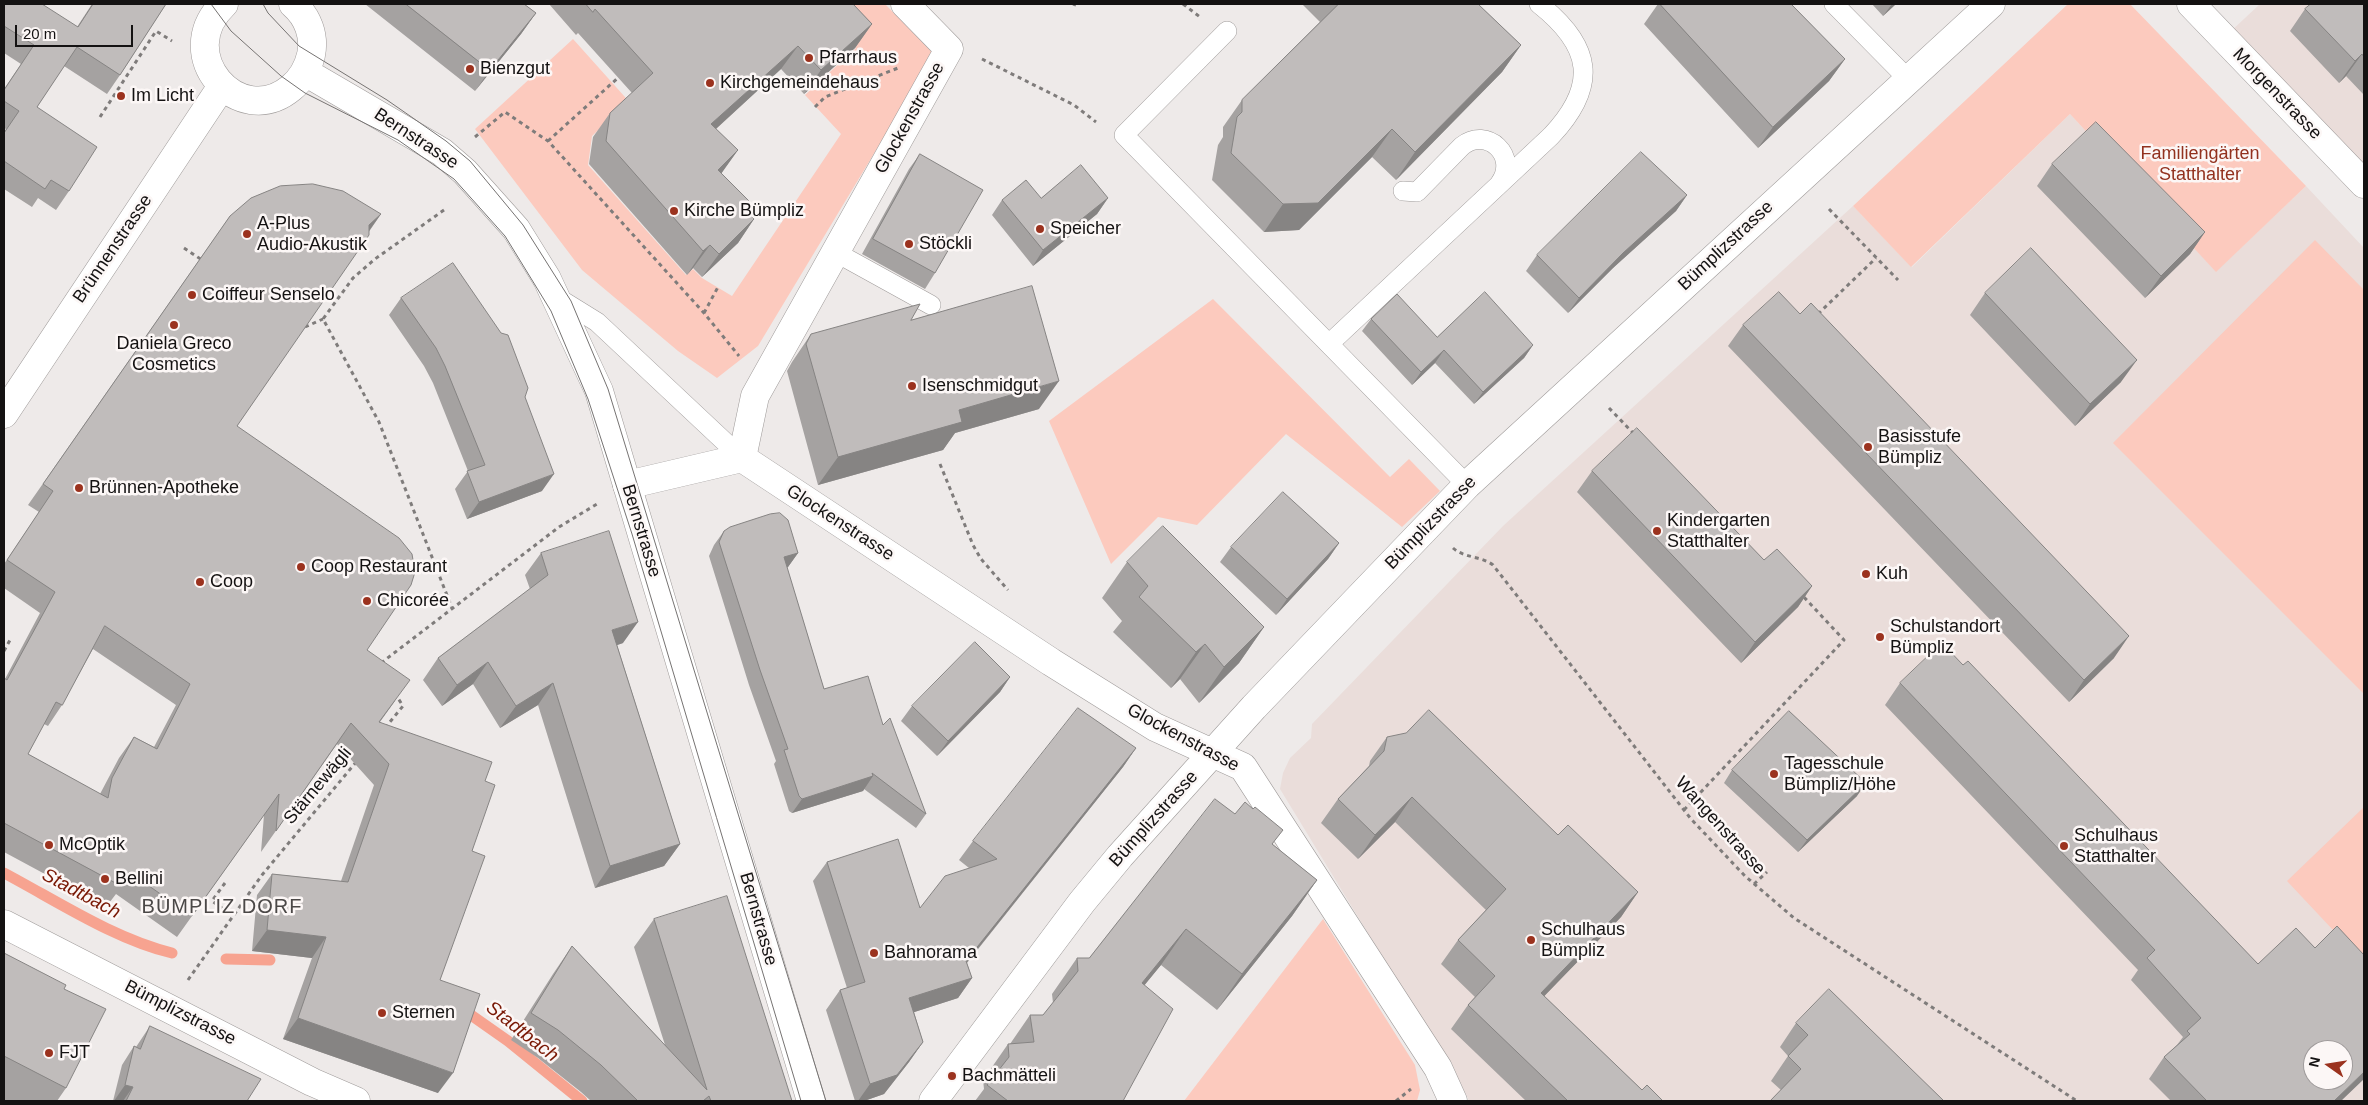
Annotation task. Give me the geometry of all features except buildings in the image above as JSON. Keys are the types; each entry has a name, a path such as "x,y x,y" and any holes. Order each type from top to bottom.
{"street":[{"path":"224,4 210,19 204,44 210,71 222,86 245,98 270,98 286,92 305,72 311,53 312,37 306,19 293,4"},
{"name":"Glockenstrasse","path":"905,4 949,49 755,396 742,458 1051,662 1147,722 1243,767 1438,1068 1453,1101"},
{"name":"Bümplizstrasse","path":"933,1101 1082,902 1213,753 1428,524 1467,485 1991,4"},
{"name":"Morgenstrasse","path":"2190,4 2364,184"},
{"name":"Bernstrasse","path":"305,72 442,152 465,172 516,229 555,296 599,391 811,1101"},
{"name":"Brünnenstrasse","path":"4,414 222,86"},
{"path":"627,485 742,458"},
{"name":"Bümplizstrasse","path":"4,924 312,1082 356,1101"}],"lane":[{"path":"1330,343 1499,184 1572,111 1581,87 1581,59 1574,40 1559,21 1539,4"},
{"path":"1834,4 1908,79"},
{"path":"1228,31 1124,135 1330,343 1467,485"},
{"path":"1403,191 1417,192 1462,146 1470,141 1480,139 1488,140 1498,146 1505,157 1506,170 1499,184"},
{"path":"835,252 931,305"},
{"name":"Glockenstrasse","path":"555,296 597,322 742,458"}],"path":[{"path":"100,117 156,31 166,38"},
{"path":"949,49 984,60 1074,105 1103,128 1124,135"},
{"path":"548,141 627,69"},
{"path":"815,107 825,97 862,82"},
{"path":"472,140 505,112 548,141 704,313 744,361"},
{"path":"1829,208 1898,280"},
{"path":"305,327 322,319 353,278 375,259 444,210"},
{"path":"184,248 209,265"},
{"path":"1812,320 1876,258"},
{"path":"704,313 718,287"},
{"path":"322,319 379,422 452,608"},
{"path":"1609,408 1640,440"},
{"path":"940,464 981,560 1010,594"},
{"path":"378,666 559,527 600,503"},
{"name":"Wangenstrasse","path":"1428,524 1457,551 1483,559 1493,565 1684,810 1716,848 1754,884 1819,936 2077,1101"},
{"path":"1684,810 1844,640 1797,590"},
{"path":"4,651 10,640"},
{"path":"379,735 403,706 393,690"},
{"name":"Stärnewägli","path":"169,1008 262,875 360,757"},
{"path":"1754,884 1767,872"},
{"path":"225,883 212,902 233,916"}],"shaded area":[{"path":"2260,4 2364,4 2364,172 2230,32"},
{"name":"Schulstandort Bümpliz","path":"2070,114 2216,271 2306,186 2364,248 2364,1101 1469,1101 1280,789 1283,773 1290,758 1311,738 1312,724 1503,526 1853,206 1912,267"}],"green space":[{"path":"816,4 885,4 934,54 758,346 717,378 678,351 582,270 475,129 573,39 642,116 611,118 592,136 588,165 686,275 693,269 702,278 732,296 841,134 805,95 856,48"},
{"name":"Familiengärten Statthalter","path":"2068,4 2130,4 2306,186 2216,272 2070,114 1911,267 1853,206"},
{"path":"2315,240 2364,290 2364,694 2113,443"},
{"path":"1213,299 1390,477 1409,459 1440,491 1402,527 1286,434 1197,525 1158,517 1111,564 1049,421"},
{"path":"2364,807 2364,963 2287,881"},
{"path":"1323,919 1415,1065 1420,1090 1417,1101 1184,1101"}],"waterway":[{"name":"Stadtbach","path":"4,873 107,929 150,947 172,953"},
{"name":"Stadtbach","path":"226,959 270,960"},
{"name":"Stadtbach","path":"461,1008 508,1041 582,1101"}],"tram line":[{"path":"211,4 231,31 281,76 305,93 398,140 454,179 505,236 551,311 588,399 632,534 801,1101"},
{"path":"263,4 268,13 299,46 387,100 446,141 470,161 523,225 571,301 608,389 826,1101"}],"place":[{"name":"Pfarrhaus","path":"809,58"},
{"name":"Bienzgut","path":"470,69"},
{"name":"Kirchgemeindehaus","path":"710,83"},
{"name":"Im Licht","path":"121,96"},
{"name":"Kirche Bümpliz","path":"674,211"},
{"name":"Speicher","path":"1040,229"},
{"name":"A-Plus Audio-Akustik","path":"247,234"},
{"name":"Stöckli","path":"909,244"},
{"name":"Coiffeur Senselo","path":"192,295"},
{"name":"Daniela Greco Cosmetics","path":"174,325"},
{"name":"Isenschmidgut","path":"912,386"},
{"name":"Basisstufe Bümpliz","path":"1868,447"},
{"name":"Brünnen-Apotheke","path":"79,488"},
{"name":"Kindergarten Statthalter","path":"1657,531"},
{"name":"Coop Restaurant","path":"301,567"},
{"name":"Kuh","path":"1866,574"},
{"name":"Coop","path":"200,582"},
{"name":"Chicorée","path":"367,601"},
{"name":"Schulstandort Bümpliz","path":"1880,637"},
{"name":"Tagesschule Bümpliz/Höhe","path":"1774,774"},
{"name":"McOptik","path":"49,845"},
{"name":"Schulhaus Statthalter","path":"2064,846"},
{"name":"Bellini","path":"105,879"},
{"name":"Schulhaus Bümpliz","path":"1531,940"},
{"name":"Bahnorama","path":"874,953"},
{"name":"Sternen","path":"382,1013"},
{"name":"FJT","path":"49,1053"},
{"name":"Bachmätteli","path":"952,1076"}],"district":[{"name":"BÜMPLIZ DORF","path":"222,907"}]}
